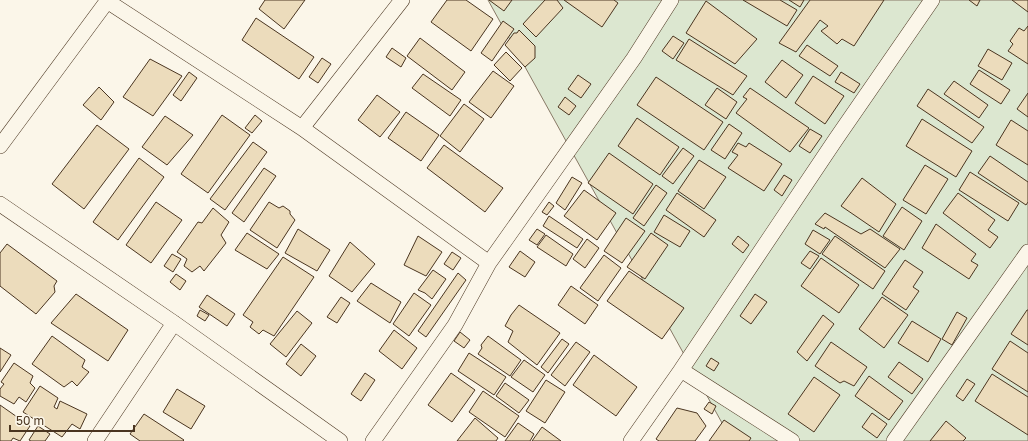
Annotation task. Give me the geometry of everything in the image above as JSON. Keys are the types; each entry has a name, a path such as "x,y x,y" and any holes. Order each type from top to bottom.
{"street":[{"path":"0,146 107,0 302,128 489,263"},
{"path":"302,128 402,0"},
{"path":"373,441 450,332 489,263 634,58 671,0"},
{"path":"631,441 681,370 836,139 932,0"},
{"path":"0,204 340,441"},
{"path":"894,441 1028,252"},
{"path":"95,441 174,324"},
{"path":"681,370 792,441"}],"green space":[{"path":"488,0 1028,0 1028,441 732,441"}],"building":[{"path":"265,0 305,0 284,29 259,9"},
{"path":"447,0 466,0 493,19 471,51 431,22"},
{"path":"489,0 512,0 504,11"},
{"path":"545,0 557,0 563,8 536,37 523,24"},
{"path":"564,0 614,0 618,3 602,27"},
{"path":"743,0 780,0 797,10 787,26"},
{"path":"789,0 804,0 800,7"},
{"path":"810,0 884,0 854,46 842,39 837,44 821,31 828,26 820,20 796,52 779,43"},
{"path":"969,0 980,0 977,6"},
{"path":"1012,0 1028,0 1028,12"},
{"path":"706,1 757,39 735,64 686,33"},
{"path":"256,18 314,57 299,79 242,40"},
{"path":"503,21 514,29 492,61 481,53"},
{"path":"1028,26 1028,64 1008,51 1013,44 1010,41 1019,28 1024,31"},
{"path":"519,30 535,46 535,58 525,67 505,45 514,33 517,33"},
{"path":"673,36 684,43 673,59 662,51"},
{"path":"420,38 465,72 452,90 407,56"},
{"path":"689,39 747,76 733,95 676,60"},
{"path":"807,45 838,66 830,76 799,56"},
{"path":"392,48 406,58 401,67 386,57"},
{"path":"988,49 1012,63 1002,80 978,66"},
{"path":"506,52 522,68 510,81 494,65"},
{"path":"322,58 331,64 318,83 309,77"},
{"path":"150,59 182,76 153,116 123,97"},
{"path":"782,60 803,75 786,98 765,82"},
{"path":"979,70 1010,90 1001,104 970,84"},
{"path":"493,71 514,86 491,118 469,102"},
{"path":"189,72 197,78 181,101 173,95"},
{"path":"841,72 860,84 854,93 835,82"},
{"path":"423,74 461,100 450,116 412,88"},
{"path":"578,75 591,84 581,98 568,89"},
{"path":"813,76 844,96 825,124 795,103"},
{"path":"656,77 723,122 704,150 637,105"},
{"path":"954,81 988,105 979,118 944,94"},
{"path":"99,87 114,102 101,120 83,105"},
{"path":"717,88 737,102 726,119 705,105"},
{"path":"750,88 809,128 790,152 736,113 747,99 743,97"},
{"path":"928,89 984,127 972,143 917,106"},
{"path":"1028,93 1028,117 1017,109"},
{"path":"377,95 400,112 380,137 358,120"},
{"path":"565,97 576,106 569,115 558,107"},
{"path":"464,104 484,119 460,152 440,136"},
{"path":"406,112 439,135 421,161 388,138"},
{"path":"222,115 250,135 208,193 181,174"},
{"path":"255,115 262,121 252,133 245,128"},
{"path":"165,116 193,135 167,165 142,147"},
{"path":"637,118 679,147 660,175 618,146"},
{"path":"922,119 972,151 956,177 906,146"},
{"path":"1011,120 1028,131 1028,165 996,145"},
{"path":"729,124 742,133 725,159 711,150"},
{"path":"97,125 129,149 84,209 52,184"},
{"path":"810,129 822,136 810,153 799,146"},
{"path":"253,142 267,152 225,210 210,199"},
{"path":"738,143 746,147 749,143 782,164 764,191 728,168 738,155 732,152"},
{"path":"444,145 503,188 485,212 427,168"},
{"path":"683,148 694,156 673,184 662,176"},
{"path":"609,153 653,184 633,214 588,183"},
{"path":"990,156 1028,182 1028,202 1026,205 978,173"},
{"path":"139,158 164,177 118,240 93,222"},
{"path":"699,160 726,177 704,209 678,191"},
{"path":"925,165 948,179 926,214 903,200"},
{"path":"264,168 276,176 244,222 232,213"},
{"path":"970,172 1019,203 1008,221 959,190"},
{"path":"784,175 792,180 782,196 774,190"},
{"path":"572,177 582,183 565,210 556,203"},
{"path":"862,178 896,204 879,232 841,206"},
{"path":"656,185 667,193 644,226 633,218"},
{"path":"584,190 616,213 597,240 564,216"},
{"path":"677,193 716,220 704,237 666,210"},
{"path":"958,193 995,220 988,230 998,237 990,248 943,213"},
{"path":"156,202 182,220 151,263 126,245"},
{"path":"269,202 279,208 283,206 290,211 290,214 295,220 277,248 250,230"},
{"path":"549,202 554,206 547,215 542,212"},
{"path":"902,207 922,221 904,250 883,236"},
{"path":"213,208 229,222 221,235 226,243 204,271 200,266 192,272 184,266 187,259 177,252 198,222 202,223"},
{"path":"825,213 861,234 870,229 900,249 885,268 825,227 824,229 815,224"},
{"path":"664,215 690,231 680,247 654,232"},
{"path":"549,216 583,239 577,248 543,226"},
{"path":"626,218 645,231 622,263 604,251"},
{"path":"936,224 976,254 971,261 978,265 969,279 922,248"},
{"path":"298,229 330,250 317,271 285,253"},
{"path":"537,229 545,234 537,245 529,240"},
{"path":"813,230 830,240 820,254 805,244"},
{"path":"247,233 279,254 267,269 235,250"},
{"path":"651,233 668,245 645,279 627,267"},
{"path":"546,235 573,254 566,266 537,247"},
{"path":"418,236 442,252 426,276 404,265"},
{"path":"738,236 749,245 743,253 732,244"},
{"path":"835,236 885,271 873,289 822,254"},
{"path":"587,239 599,248 585,268 573,259"},
{"path":"350,242 375,264 352,292 329,276"},
{"path":"7,244 57,281 54,286 55,292 36,314 0,286 0,253"},
{"path":"520,251 535,262 525,277 509,267"},
{"path":"810,251 819,256 810,269 801,263"},
{"path":"452,252 461,258 453,270 444,264"},
{"path":"172,254 181,259 173,272 164,266"},
{"path":"604,255 621,268 598,301 580,288"},
{"path":"283,257 314,277 274,336 263,330 259,334 250,327 253,322 243,315"},
{"path":"821,258 859,285 839,313 801,286"},
{"path":"905,260 923,272 913,287 919,291 906,310 882,294"},
{"path":"433,270 446,279 432,299 425,293 418,290"},
{"path":"629,271 684,308 662,339 607,301"},
{"path":"458,273 466,280 426,337 418,331"},
{"path":"176,274 186,281 180,290 170,282"},
{"path":"371,283 401,302 390,323 357,301"},
{"path":"571,286 598,305 585,324 558,305"},
{"path":"414,293 431,305 409,336 393,324"},
{"path":"76,294 128,330 108,361 51,323"},
{"path":"755,294 767,302 751,324 740,316"},
{"path":"207,295 235,314 227,326 199,307"},
{"path":"341,297 350,303 337,323 327,317"},
{"path":"882,297 908,315 884,348 859,329"},
{"path":"519,305 560,333 537,365 508,342 513,331 505,326"},
{"path":"200,310 209,315 205,321 197,316"},
{"path":"1028,310 1028,345 1011,334"},
{"path":"297,311 312,323 286,357 270,344"},
{"path":"957,312 967,318 952,345 942,339"},
{"path":"823,315 834,324 807,361 797,352"},
{"path":"912,321 941,339 928,362 898,343"},
{"path":"394,330 417,348 402,369 379,351"},
{"path":"460,332 470,340 464,348 454,341"},
{"path":"52,336 85,360 82,367 89,372 77,386 72,381 64,387 32,364"},
{"path":"488,336 521,360 510,376 478,354 482,348 481,345"},
{"path":"562,339 569,344 548,373 541,367"},
{"path":"1010,341 1028,353 1028,392 992,369"},
{"path":"576,342 590,352 565,386 551,375"},
{"path":"831,342 867,367 854,386 844,381 840,383 815,366"},
{"path":"301,344 316,356 301,376 286,364"},
{"path":"0,348 11,355 0,372"},
{"path":"469,353 506,377 494,395 458,371"},
{"path":"594,355 637,387 616,416 573,385"},
{"path":"711,358 719,363 714,371 706,366"},
{"path":"524,360 545,375 533,392 511,377"},
{"path":"899,362 923,379 912,394 888,377"},
{"path":"14,363 33,376 30,383 35,388 26,402 19,397 14,404 0,396 0,389 4,384 1,382"},
{"path":"365,373 375,380 361,401 351,394"},
{"path":"451,373 475,390 452,422 428,405"},
{"path":"992,374 1028,397 1028,435 975,401"},
{"path":"869,376 903,401 889,420 855,396"},
{"path":"814,377 840,395 814,432 788,414"},
{"path":"967,379 975,384 963,401 956,396"},
{"path":"546,380 565,392 545,423 526,411"},
{"path":"505,383 529,400 519,413 496,396"},
{"path":"40,386 58,398 54,407 57,409 60,401 87,414 80,429 72,424 62,437 23,412"},
{"path":"177,389 205,406 191,429 163,412"},
{"path":"483,391 519,416 505,437 469,412"},
{"path":"709,402 716,406 712,414 704,409"},
{"path":"0,405 30,426 20,441 13,438 11,441 0,441"},
{"path":"677,408 697,413 706,426 695,441 659,441 656,439"},
{"path":"872,413 887,424 877,438 862,427"},
{"path":"144,414 184,440 140,441 130,434"},
{"path":"475,418 498,438 496,441 457,441"},
{"path":"724,420 751,438 749,441 709,441"},
{"path":"946,421 966,438 963,441 930,441"},
{"path":"518,423 534,434 530,441 505,441"},
{"path":"38,426 50,434 45,441 29,440"},
{"path":"542,427 561,441 532,441"}]}
